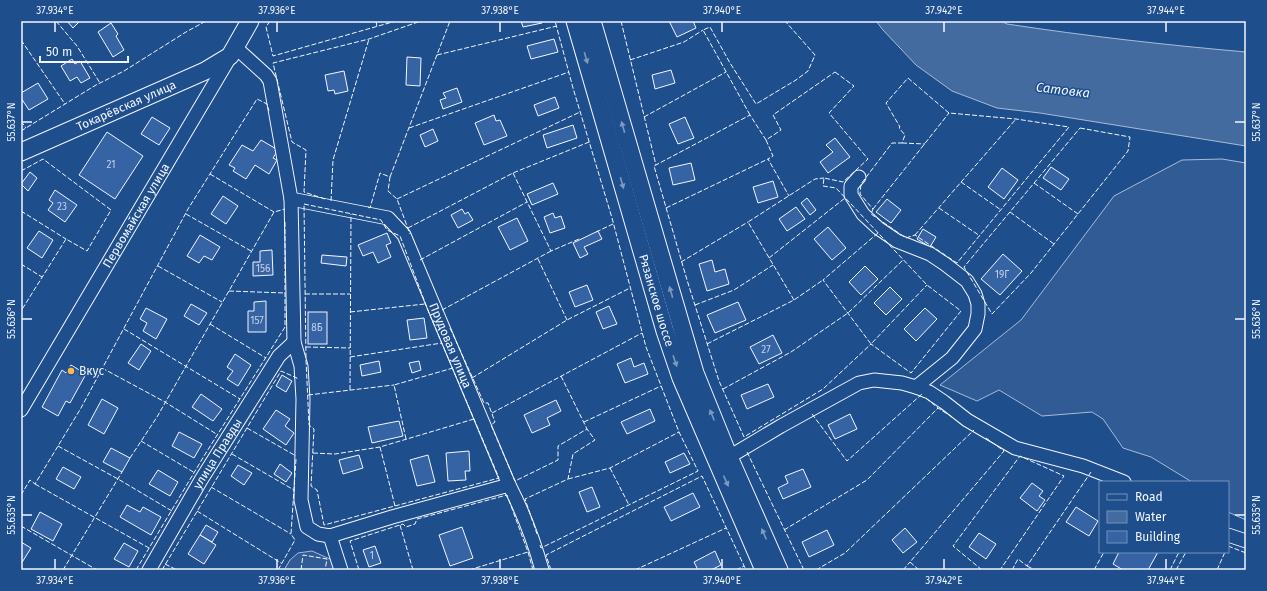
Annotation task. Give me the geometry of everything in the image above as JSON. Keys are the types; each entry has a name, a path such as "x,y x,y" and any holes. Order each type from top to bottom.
{"main road":[{"name":"Первомайская улица","path":"233,51 250,21"},
{"name":"Рязанское шоссе","path":"575,21 665,331 681,378 764,570"},
{"name":"Рязанское шоссе","path":"592,21 695,373 779,570"},
{"name":"Токарёвская улица","path":"21,152 190,79 205,71 233,51"}],"street":[{"path":"233,51 266,75 270,81 291,199 294,342 301,366 303,398 302,500 308,527 318,534 330,536 392,517 509,485"},
{"name":"Первомайская улица","path":"21,410 233,51"},
{"path":"859,177 851,186 851,195 864,214 878,228 898,241 930,254 957,273 967,282 975,294 978,304 975,329 952,358 916,387"},
{"name":"Прудовая улица","path":"291,199 388,218 404,235 509,485 516,498 542,570"},
{"name":"улица Правды","path":"149,570 202,480 279,356 294,342"},
{"path":"730,457 781,426 860,383 874,380 902,383 929,392 967,420 1015,448 1083,466 1121,481"},
{"path":"1229,535 1246,541"},
{"path":"330,536 341,570"}],"shaded area":[{"path":"1222,159 1246,163 1246,520 1229,512 1229,481 1190,481 1151,457 1123,448 1103,419 1092,412 1042,416 999,390 977,401 940,385 1021,320 1114,196 1182,160"},
{"path":"312,551 332,560 336,570 284,570 290,560 298,553"}],"water":[{"name":"Сатовка","path":"876,21 1001,21 1007,24 1096,36 1246,52 1246,146 1040,113 997,108 952,91 916,65"}],"building":[{"path":"67,21 80,21 73,28"},
{"path":"521,21 541,21 542,23 523,27"},
{"path":"669,21 693,21 696,28 677,37"},
{"path":"111,23 118,34 116,36 124,50 113,57 98,32"},
{"path":"554,39 558,52 531,59 527,46"},
{"path":"407,57 421,58 420,86 406,85"},
{"path":"72,59 75,64 80,61 90,78 81,83 77,77 70,81 61,66"},
{"path":"671,70 675,83 655,89 652,75"},
{"path":"344,71 348,91 335,94 334,90 328,91 325,75"},
{"path":"38,83 48,99 29,110 21,98 21,93"},
{"path":"457,88 462,102 443,109 440,100 446,98 443,93"},
{"path":"555,97 559,108 538,116 534,105"},
{"path":"494,115 496,121 500,120 507,136 484,145 475,123"},
{"path":"152,117 170,128 159,145 141,134"},
{"path":"685,117 694,138 678,144 669,124"},
{"path":"573,125 577,138 547,148 543,135"},
{"path":"433,129 438,141 425,147 420,135"},
{"path":"107,132 143,156 115,199 79,175"},
{"path":"835,138 850,157 828,173 820,162 833,152 826,145"},
{"path":"261,140 278,150 273,158 277,160 269,174 255,165 246,179 233,171 235,168 229,165 242,145 253,151"},
{"path":"691,163 695,180 673,185 669,168"},
{"path":"1051,167 1069,179 1061,190 1043,178"},
{"path":"1002,168 1018,180 1004,199 988,187"},
{"path":"30,172 37,178 28,191 21,184"},
{"path":"773,181 778,197 758,203 753,187"},
{"path":"553,183 558,194 532,205 527,194"},
{"path":"55,190 77,205 65,222 48,210 53,203 49,200"},
{"path":"223,196 238,206 226,224 211,214"},
{"path":"807,198 816,210 810,215 801,203"},
{"path":"887,199 901,210 891,223 876,212"},
{"path":"796,207 805,219 787,231 779,219"},
{"path":"462,209 465,214 468,212 473,220 458,228 451,215"},
{"path":"553,213 555,218 561,216 565,228 550,233 544,217"},
{"path":"517,218 528,241 510,250 498,227"},
{"path":"828,227 846,248 832,260 814,239"},
{"path":"923,229 936,237 930,247 917,239"},
{"path":"39,231 53,240 42,258 27,248"},
{"path":"598,231 602,239 584,247 588,254 580,258 573,243"},
{"path":"387,233 391,243 386,245 391,257 378,263 373,252 363,256 358,245"},
{"path":"200,235 220,247 212,260 204,256 199,263 187,256"},
{"path":"272,250 273,275 253,276 253,262 260,262 260,251"},
{"path":"1003,254 1022,271 1000,295 981,279"},
{"path":"322,255 347,257 346,266 321,263"},
{"path":"712,260 715,272 725,269 729,284 707,291 699,264"},
{"path":"865,266 878,279 861,295 849,282"},
{"path":"587,285 593,300 575,307 569,292"},
{"path":"890,287 902,299 886,315 874,303"},
{"path":"266,301 266,332 248,332 248,311 254,311 254,302"},
{"path":"738,302 746,320 715,333 707,315"},
{"path":"191,304 207,313 199,325 184,316"},
{"path":"609,306 617,324 603,329 596,312"},
{"path":"146,308 167,319 156,339 143,331 147,323 140,319"},
{"path":"925,308 937,319 916,341 904,329"},
{"path":"308,312 327,312 327,344 308,344"},
{"path":"424,318 427,338 410,340 407,320"},
{"path":"773,335 782,353 759,364 750,347"},
{"path":"141,344 151,351 139,370 128,363"},
{"path":"235,354 251,365 238,386 227,379 233,371 227,367"},
{"path":"631,358 634,367 644,363 648,374 625,383 617,364"},
{"path":"379,361 381,372 362,376 360,365"},
{"path":"419,361 421,370 412,373 409,363"},
{"path":"71,365 86,374 70,403 66,401 58,416 42,407 62,370 66,373"},
{"path":"282,375 292,381 286,392 276,386"},
{"path":"768,384 774,397 747,409 741,395"},
{"path":"201,394 222,409 213,421 192,407"},
{"path":"102,399 118,408 104,434 88,425"},
{"path":"556,400 561,411 547,418 550,425 532,433 524,415"},
{"path":"650,409 655,421 627,434 621,422"},
{"path":"276,410 290,419 285,426 294,433 286,445 263,429"},
{"path":"850,414 857,429 835,439 828,425"},
{"path":"399,421 403,436 372,443 368,427"},
{"path":"179,432 202,444 194,458 172,446"},
{"path":"111,448 130,458 122,472 103,462"},
{"path":"469,451 470,471 465,471 466,480 448,481 446,453"},
{"path":"684,453 690,464 670,473 665,462"},
{"path":"359,455 363,468 343,474 339,460"},
{"path":"428,455 435,482 417,486 410,460"},
{"path":"280,464 292,473 286,482 274,474"},
{"path":"238,465 252,473 244,485 231,476"},
{"path":"63,467 81,477 74,489 56,479"},
{"path":"803,469 811,487 783,499 778,488 788,483 785,476"},
{"path":"158,470 178,482 170,496 149,484"},
{"path":"1032,483 1043,491 1039,496 1045,500 1037,511 1020,498"},
{"path":"592,487 600,507 587,512 579,492"},
{"path":"693,493 700,507 671,521 664,507"},
{"path":"127,505 140,512 143,507 161,517 151,535 120,517"},
{"path":"1076,507 1098,521 1089,536 1066,522"},
{"path":"40,512 62,524 53,541 31,529"},
{"path":"206,525 218,532 212,542 200,535"},
{"path":"462,527 473,558 450,566 439,535"},
{"path":"905,528 917,542 903,553 892,540"},
{"path":"827,530 834,545 809,557 802,542"},
{"path":"979,533 996,544 986,559 969,547"},
{"path":"200,535 216,545 204,564 188,554"},
{"path":"21,542 31,548 21,564"},
{"path":"124,543 138,551 129,567 114,559"},
{"path":"375,546 381,563 369,567 363,550"},
{"path":"715,551 721,565 711,570 698,570 694,562"},
{"path":"1118,553 1157,553 1148,570 1123,570 1113,564"}],"fence":[{"path":"56,21 77,46 100,83"},
{"path":"21,131 96,85 124,71 206,21"},
{"path":"270,21 266,27 273,56 396,21"},
{"path":"376,21 377,27"},
{"path":"325,199 304,192 306,150 292,142 273,63 369,39 421,21"},
{"path":"390,177 450,21"},
{"path":"540,545 541,548 698,471 679,432 646,347 612,218 573,88 555,21"},
{"path":"621,21 656,165"},
{"path":"750,115 703,30 710,27 730,63 756,104 808,71 815,55 785,21"},
{"path":"437,55 557,26"},
{"path":"630,60 684,42 703,30"},
{"path":"331,201 333,160 369,39"},
{"path":"21,40 65,104"},
{"path":"409,128 569,72"},
{"path":"644,117 726,72"},
{"path":"835,72 854,86 829,113 868,159 843,182 824,178 823,186 836,188 927,285 961,311 911,373 871,344 823,389 744,437 719,381 687,280 654,166 750,115 766,140 781,130 773,115 835,72"},
{"path":"908,78 949,113 1016,119 1069,127 957,263 915,235 906,238 871,214 873,209 860,194 861,184 892,143 902,143 905,135 899,128 900,127 886,103 908,78"},
{"path":"21,495 30,480 35,484 81,408 188,209 257,99 267,104 269,111"},
{"path":"397,199 580,112"},
{"path":"873,209 949,113"},
{"path":"915,235 1016,119"},
{"path":"21,121 26,128"},
{"path":"1080,128 1130,137 1128,151 1031,273 992,314 964,267 1080,128"},
{"path":"766,140 773,156 768,159 789,196"},
{"path":"408,228 513,173 589,142"},
{"path":"902,143 925,144"},
{"path":"21,171 43,159 111,210 87,251 66,239 21,311"},
{"path":"666,208 768,159"},
{"path":"368,207 370,208 380,173 390,177 388,191 397,199 410,234"},
{"path":"513,173 551,251 579,239"},
{"path":"210,174 274,212"},
{"path":"794,300 748,222 815,179 824,178"},
{"path":"961,182 1001,210"},
{"path":"1034,183 1078,214"},
{"path":"769,258 845,198"},
{"path":"420,260 527,202"},
{"path":"304,204 381,220 387,230 400,236 429,313 499,478 324,525 317,490 311,486 314,429 309,425 306,360 304,204"},
{"path":"939,208 980,236"},
{"path":"130,458 157,417 274,212 285,209"},
{"path":"21,211 66,239"},
{"path":"1010,212 1054,244"},
{"path":"186,214 251,251"},
{"path":"350,390 351,214"},
{"path":"136,570 204,456 285,327 285,222"},
{"path":"681,262 748,222"},
{"path":"596,232 613,224"},
{"path":"878,233 823,280 871,344 927,285"},
{"path":"442,310 551,251"},
{"path":"538,259 567,320"},
{"path":"723,389 791,352 848,313 903,260"},
{"path":"21,264 42,277"},
{"path":"695,305 734,290 773,265"},
{"path":"158,266 222,302"},
{"path":"707,344 794,300 823,280"},
{"path":"472,378 567,320 630,288"},
{"path":"229,291 285,293"},
{"path":"305,294 350,294"},
{"path":"350,312 425,304"},
{"path":"210,324 266,358"},
{"path":"450,328 484,403 488,403 495,422 491,425 515,481 558,460 558,446 587,429 595,440 573,454 568,479 525,499 537,534"},
{"path":"124,329 240,399"},
{"path":"492,413 642,333"},
{"path":"350,357 442,343"},
{"path":"306,347 350,348"},
{"path":"102,368 165,402 218,435"},
{"path":"406,439 394,385 453,368"},
{"path":"162,570 281,371 297,379"},
{"path":"561,376 587,429"},
{"path":"308,395 394,385"},
{"path":"584,422 661,386"},
{"path":"812,414 847,461 922,394"},
{"path":"926,398 952,417"},
{"path":"784,530 867,480 938,408"},
{"path":"395,506 380,447 474,419"},
{"path":"247,428 296,456"},
{"path":"816,570 845,553 974,430"},
{"path":"568,479 610,468 679,432"},
{"path":"919,570 910,562 1004,451 986,438"},
{"path":"141,441 195,473"},
{"path":"58,446 172,511"},
{"path":"313,453 335,454 380,447"},
{"path":"747,452 804,570"},
{"path":"232,454 294,490"},
{"path":"982,570 953,546 1020,456 1064,476 1000,570"},
{"path":"278,570 295,540 291,534 296,459"},
{"path":"610,468 629,505"},
{"path":"63,570 122,472"},
{"path":"1012,570 1018,559 1027,566 1091,472"},
{"path":"551,570 546,555 702,476 746,570"},
{"path":"35,484 149,548"},
{"path":"211,487 291,534"},
{"path":"359,570 350,541 403,524 406,527 415,524 417,519 507,495 533,570"},
{"path":"197,511 281,563"},
{"path":"400,525 413,570"},
{"path":"21,526 97,570"},
{"path":"635,570 726,528"},
{"path":"1229,546 1246,553"},
{"path":"469,570 528,552"},
{"path":"1094,570 1103,553"},
{"path":"1170,570 1178,553"},
{"path":"1176,570 1185,553"},
{"path":"1217,570 1225,553"},
{"path":"301,570 303,555 327,559 325,570"},
{"path":"903,570 910,562"},
{"path":"165,564 177,570"},
{"path":"736,570 744,566"},
{"path":"1027,566 1035,570"}],"place":[{"name":"Вкус","path":"71,371"}]}
